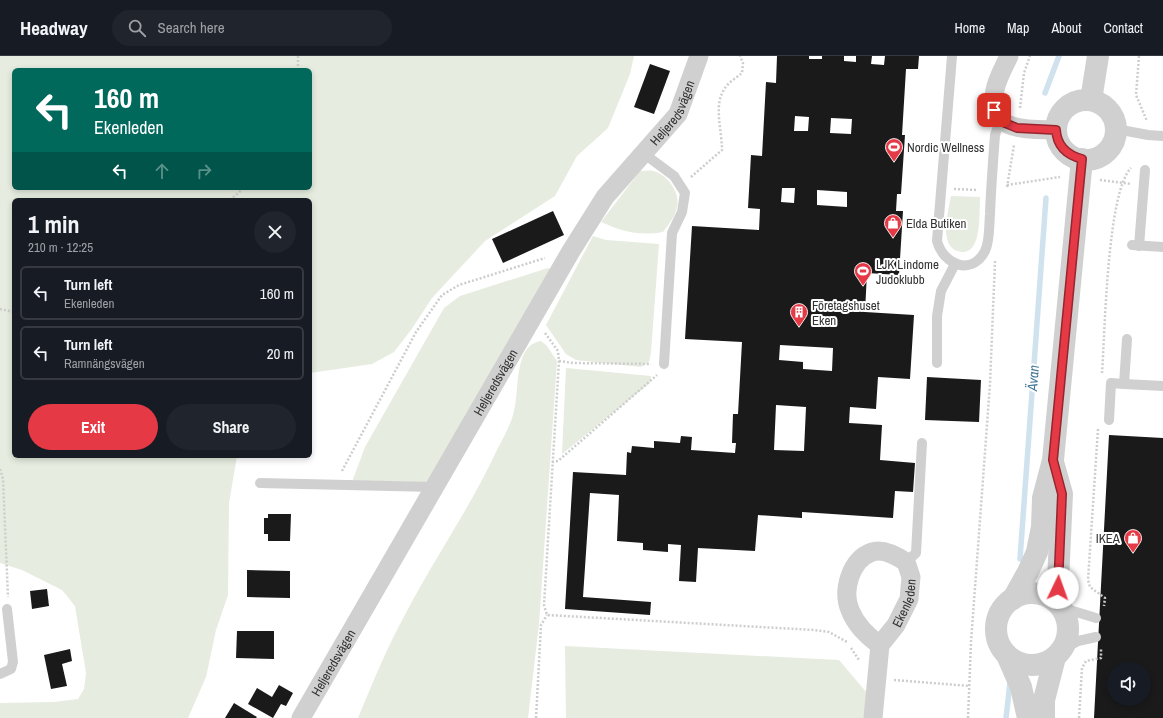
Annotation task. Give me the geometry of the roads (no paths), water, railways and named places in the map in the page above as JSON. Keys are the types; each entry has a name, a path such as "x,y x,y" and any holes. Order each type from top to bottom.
{"street":[{"name":"Heljeredsvägen","path":"301,718 571,250 606,197 678,114 700,56"},
{"path":"1009,56 995,90 994,110 1009,125 1056,130"},
{"path":"1090,100 1098,56"},
{"path":"1090,100 1106,108 1113,117 1116,129 1113,141 1106,152 1095,158 1082,159 1072,156 1063,149 1058,140 1056,130 1059,117 1066,107 1078,101 1090,100"},
{"path":"1028,718 1021,687 997,636 997,626 999,615 1012,599 1028,572 1037,552 1042,527 1044,498 1053,460 1082,159"},
{"path":"1053,460 1062,494 1058,605"},
{"name":"Ekenleden","path":"873,718 880,646 896,624 909,599 911,576 906,562 886,552 872,552 863,558 852,569 848,588 850,609 857,623 880,646"},
{"path":"1012,599 1022,595 1040,594 1058,605 1065,615 1068,625 1068,636 1058,654 1044,700 1044,718"},
{"path":"1007,655 1016,661 1036,665 1046,662 1058,654"}],"lane":[{"path":"952,56 937,240 939,250 946,258 955,264 964,266 973,263 986,250 995,135 1009,125"},
{"path":"1116,129 1148,135 1163,136"},
{"path":"643,153 666,168 681,185 685,193 685,202 672,233 664,364"},
{"path":"1145,170 1136,246 1163,247"},
{"path":"937,363 937,316 941,291 955,264"},
{"path":"1124,384 1127,339"},
{"path":"1104,421 1111,383 1163,386"},
{"path":"906,562 916,553 922,443"},
{"path":"260,483 335,486 434,487"},
{"path":"1058,605 1100,615"},
{"path":"0,674 11,669 13,662 7,609"},
{"path":"1058,654 1078,641 1099,640"}],"waterway":[{"name":"Ävan","path":"1045,93 1059,56"},
{"name":"Ävan","path":"1020,559 1046,198"},
{"name":"Ävan","path":"1006,718 1010,683"}],"place":[{"name":"Nordic Wellness","path":"894,162"},
{"name":"Elda Butiken","path":"893,238"},
{"name":"LJK Lindome Judoklubb","path":"863,286"},
{"name":"Företagshuset Eken","path":"799,327"},
{"name":"IKEA","path":"1133,553"}]}
